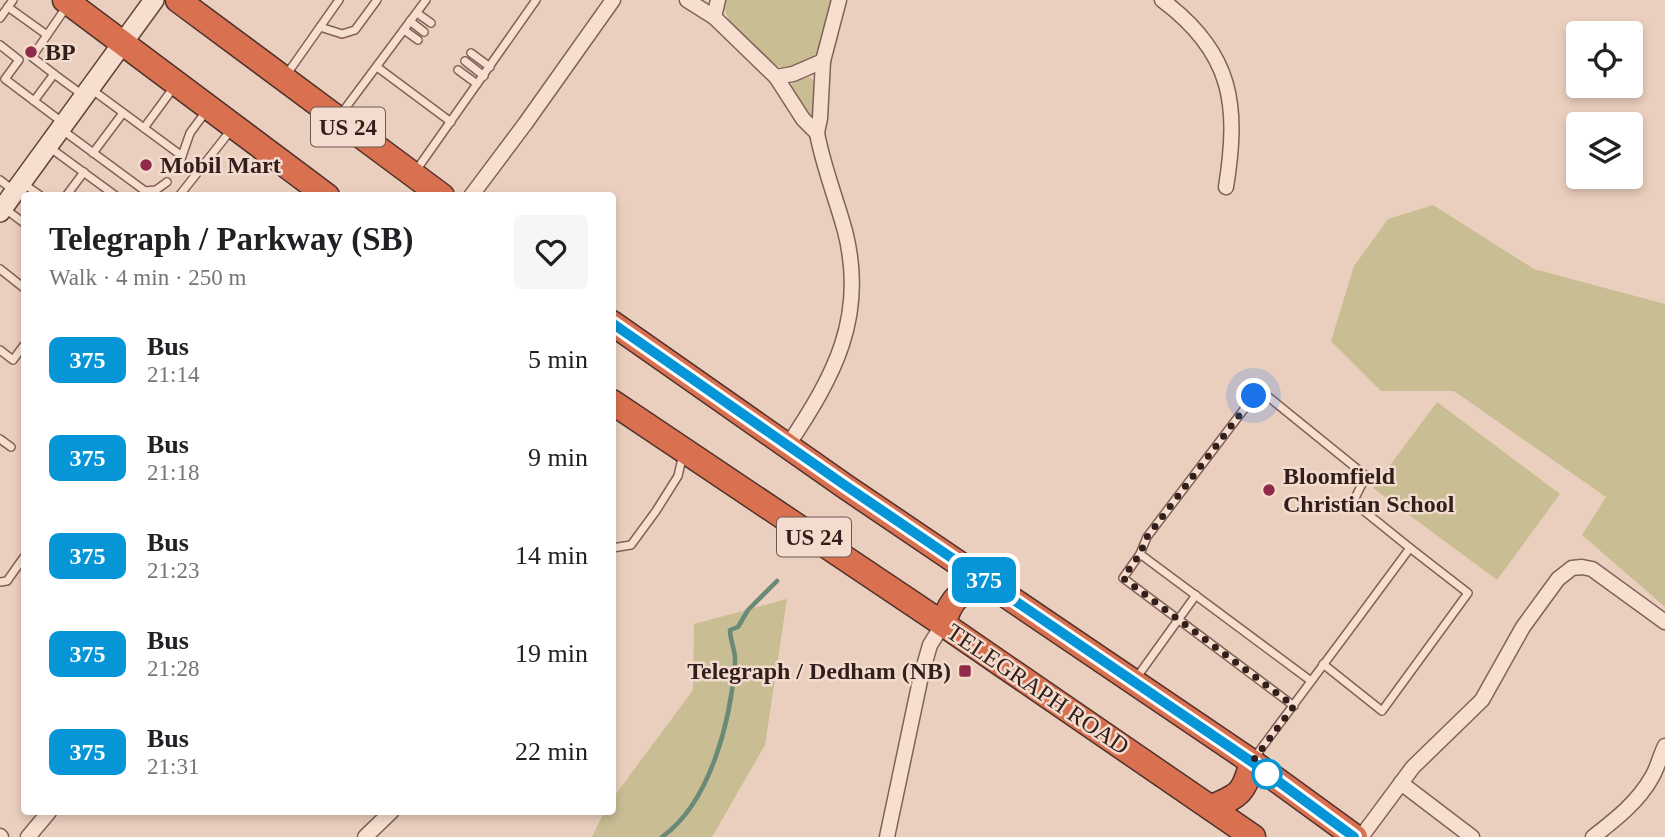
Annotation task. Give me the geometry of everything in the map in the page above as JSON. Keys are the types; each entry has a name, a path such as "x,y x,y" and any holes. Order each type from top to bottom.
{"highway":[{"name":"US 24","path":"178,0 436,192"},
{"name":"US 24","path":"67,1 321,192"},
{"name":"US 24","path":"616,326 1252,762 1354,837"},
{"name":"TELEGRAPH ROAD","path":"616,405 1254,837"},
{"path":"943,624 954,598 963,591 986,582"},
{"path":"1212,807 1242,791 1252,762"}],"main road":[{"path":"8,195 63,126 154,0"}],"street":[{"path":"474,192 613,0"},
{"path":"687,0 714,17 776,77 803,119 817,133"},
{"path":"714,17 718,0"},
{"path":"788,444 819,398 835,366 847,333 852,295 852,264 846,234 817,133 823,61 839,0"},
{"path":"1162,0 1209,45 1223,75 1233,127 1226,187"},
{"path":"776,77 793,75 823,61"},
{"path":"1362,837 1413,767 1482,700 1523,627 1565,572 1582,567 1592,569 1665,622"},
{"path":"887,837 921,676 930,646 943,624"},
{"path":"1593,837 1638,797 1653,775 1665,746"},
{"path":"1401,783 1472,837"},
{"path":"28,837 46,815"},
{"path":"365,837 388,815"}],"lane":[{"path":"0,18 13,0"},
{"path":"284,78 339,0"},
{"path":"320,27 342,34 355,30 377,0"},
{"path":"337,119 426,0"},
{"path":"413,175 536,0"},
{"path":"67,1 32,57 19,60 5,79 93,153 145,191 156,190 167,182"},
{"path":"8,7 47,35"},
{"path":"417,13 431,23"},
{"path":"411,21 425,32"},
{"path":"404,30 418,40"},
{"path":"0,46 19,60"},
{"path":"471,53 490,67"},
{"path":"32,57 54,74 122,113 182,156"},
{"path":"465,61 484,75"},
{"path":"377,67 451,122"},
{"path":"458,70 477,84"},
{"path":"34,101 54,74"},
{"path":"144,128 177,83"},
{"path":"178,167 190,133 209,107"},
{"path":"93,153 122,113"},
{"path":"182,192 234,126"},
{"path":"48,146 110,192"},
{"path":"69,192 83,172"},
{"path":"8,195 21,218"},
{"path":"0,269 21,286"},
{"path":"0,350 13,360 21,349"},
{"path":"1294,706 1123,578 1140,554 1147,537 1254,396 1266,395 1366,476 1353,502 1468,593 1382,710 1323,664"},
{"path":"0,439 11,447"},
{"path":"616,547 631,545 656,511 678,476 684,450"},
{"path":"1252,762 1410,548"},
{"path":"1140,554 1311,681"},
{"path":"0,582 7,581 21,561"},
{"path":"1133,682 1196,595"}],"shaded area":[{"path":"726,0 834,0 819,51 806,64 785,69 774,64 730,22 725,11"},
{"path":"809,77 815,82 814,121 811,123 791,87 793,81"},
{"path":"1433,205 1534,269 1665,304 1665,607 1582,535 1606,497 1454,391 1381,391 1331,341 1354,266 1388,219"},
{"path":"1437,402 1560,494 1497,580 1373,488"},
{"path":"787,599 765,745 712,837 592,837 603,815 616,815 616,794 693,690 694,624"}],"waterway":[{"path":"662,837 694,803 715,758 733,684 735,658 730,630 738,627 748,610 777,581"}],"bus line":[{"name":"375","path":"616,326 1252,762 1354,837"}],"place":[{"name":"BP","path":"31,52"},
{"name":"Mobil Mart","path":"146,165"},
{"name":"Bloomfield Christian School","path":"1269,490"},
{"name":"Telegraph / Dedham (NB)","path":"965,671"}],"route":[{"path":"1254,396 1147,537 1140,554 1123,578 1294,706 1252,762 1267,774"}]}
